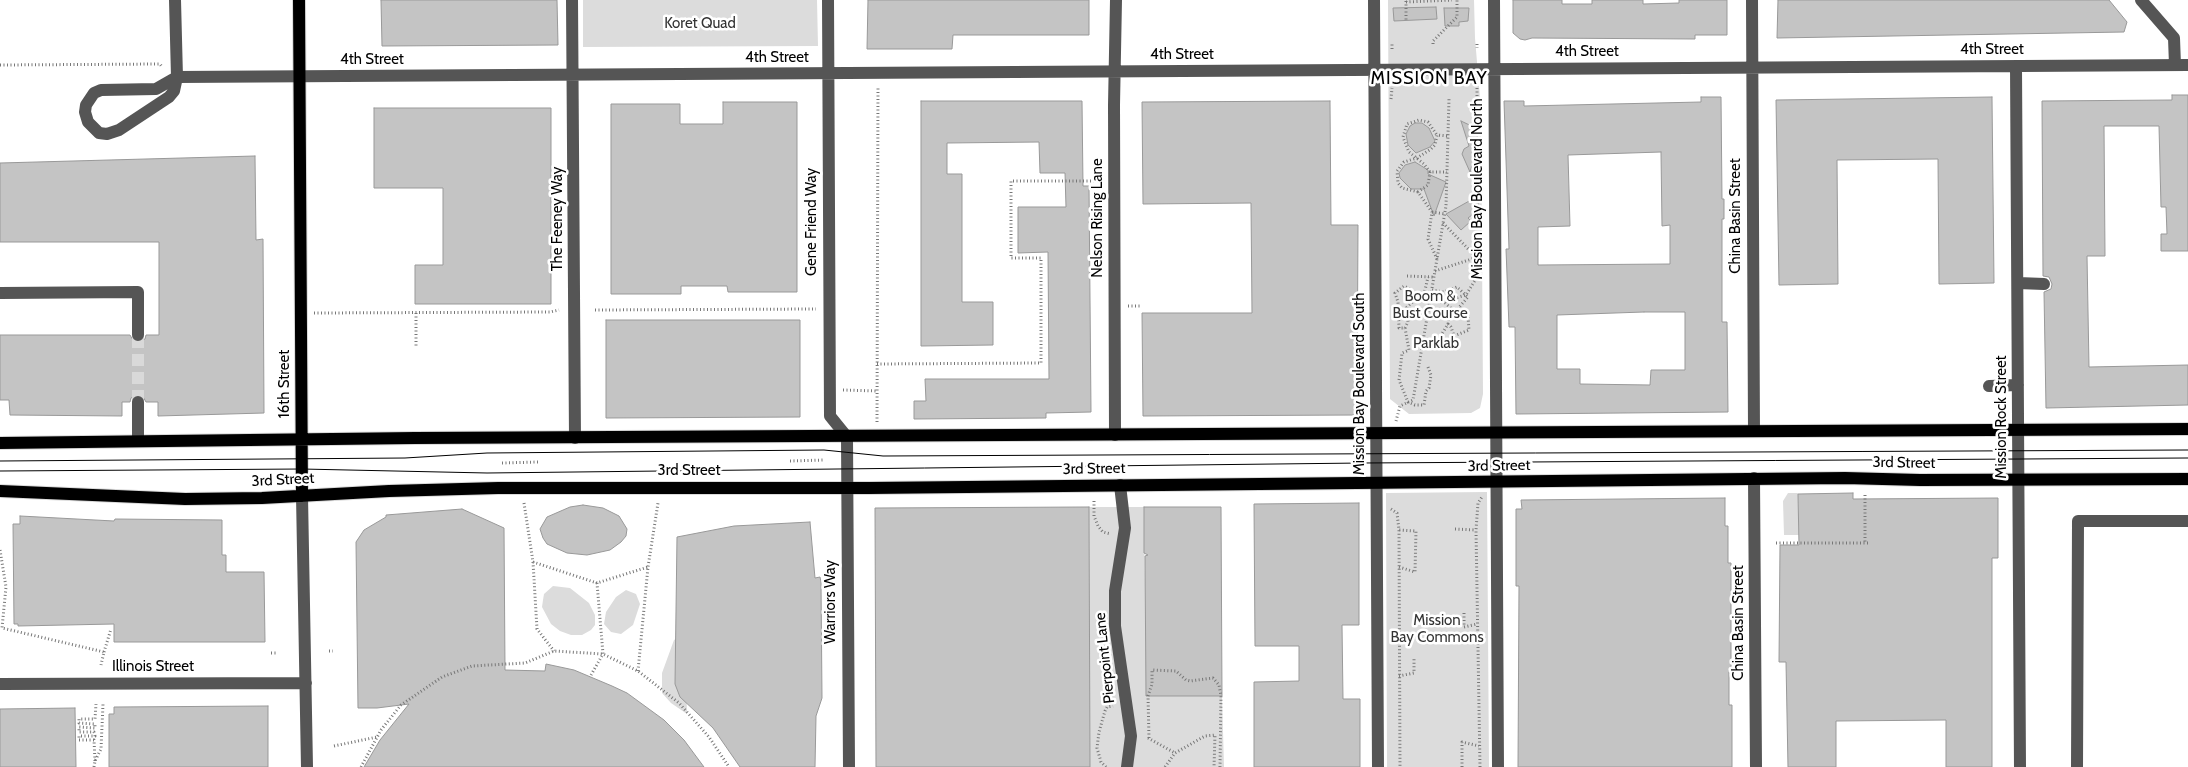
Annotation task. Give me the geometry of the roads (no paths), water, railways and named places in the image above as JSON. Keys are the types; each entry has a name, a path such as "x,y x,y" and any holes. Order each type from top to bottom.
{"main road":[{"name":"16th Street","path":"299,0 302,496"},
{"path":"0,443 302,439 2188,429"},
{"name":"3rd Street","path":"0,491 185,499 498,488 1377,483 1754,478 1920,480 2188,479"}],"street":[{"path":"176,0 177,77 174,91 169,97 119,130 107,134 99,133 88,122 85,112 86,105 94,93 101,90 156,89 177,77"},
{"name":"The Feeney Way","path":"572,0 576,438"},
{"name":"Gene Friend Way","path":"828,0 830,416 847,437"},
{"name":"Nelson Rising Lane","path":"1115,435 1114,181 1116,0"},
{"name":"Mission Bay Boulevard South","path":"1374,0 1378,767"},
{"name":"Mission Bay Boulevard North","path":"1494,0 1498,767"},
{"name":"China Basin Street","path":"1752,0 1754,432"},
{"path":"2141,0 2174,38 2182,65"},
{"name":"4th Street","path":"177,77 2182,65"},
{"name":"Mission Rock Street","path":"2016,66 2020,767"},
{"path":"2018,283 2044,284"},
{"path":"0,294 138,292 138,335"},
{"path":"1990,386 2018,385"},
{"path":"138,402 138,441"},
{"name":"Warriors Way","path":"847,437 849,767"},
{"name":"China Basin Street","path":"1754,478 1756,767"},
{"name":"Pierpoint Lane","path":"1120,485 1125,515 1124,538 1115,590 1114,626 1131,742 1127,767"},
{"name":"16th Street","path":"302,496 307,767"},
{"path":"2077,767 2078,522 2188,521"},
{"name":"Illinois Street","path":"0,684 306,683"}],"tunnel":[{"path":"138,335 138,402"}],"tram line":[{"path":"0,461 405,458 487,453 824,450 883,456 2188,450"},
{"path":"0,471 302,469 487,473 1362,463 2188,458"}],"district":[{"name":"MISSION BAY","path":"1429,79"}],"park label":[{"name":"Koret Quad","path":"700,24"},
{"name":"Boom & Bust Course","path":"1430,306"},
{"name":"Parklab","path":"1436,344"},
{"name":"Mission Bay Commons","path":"1437,630"}]}
